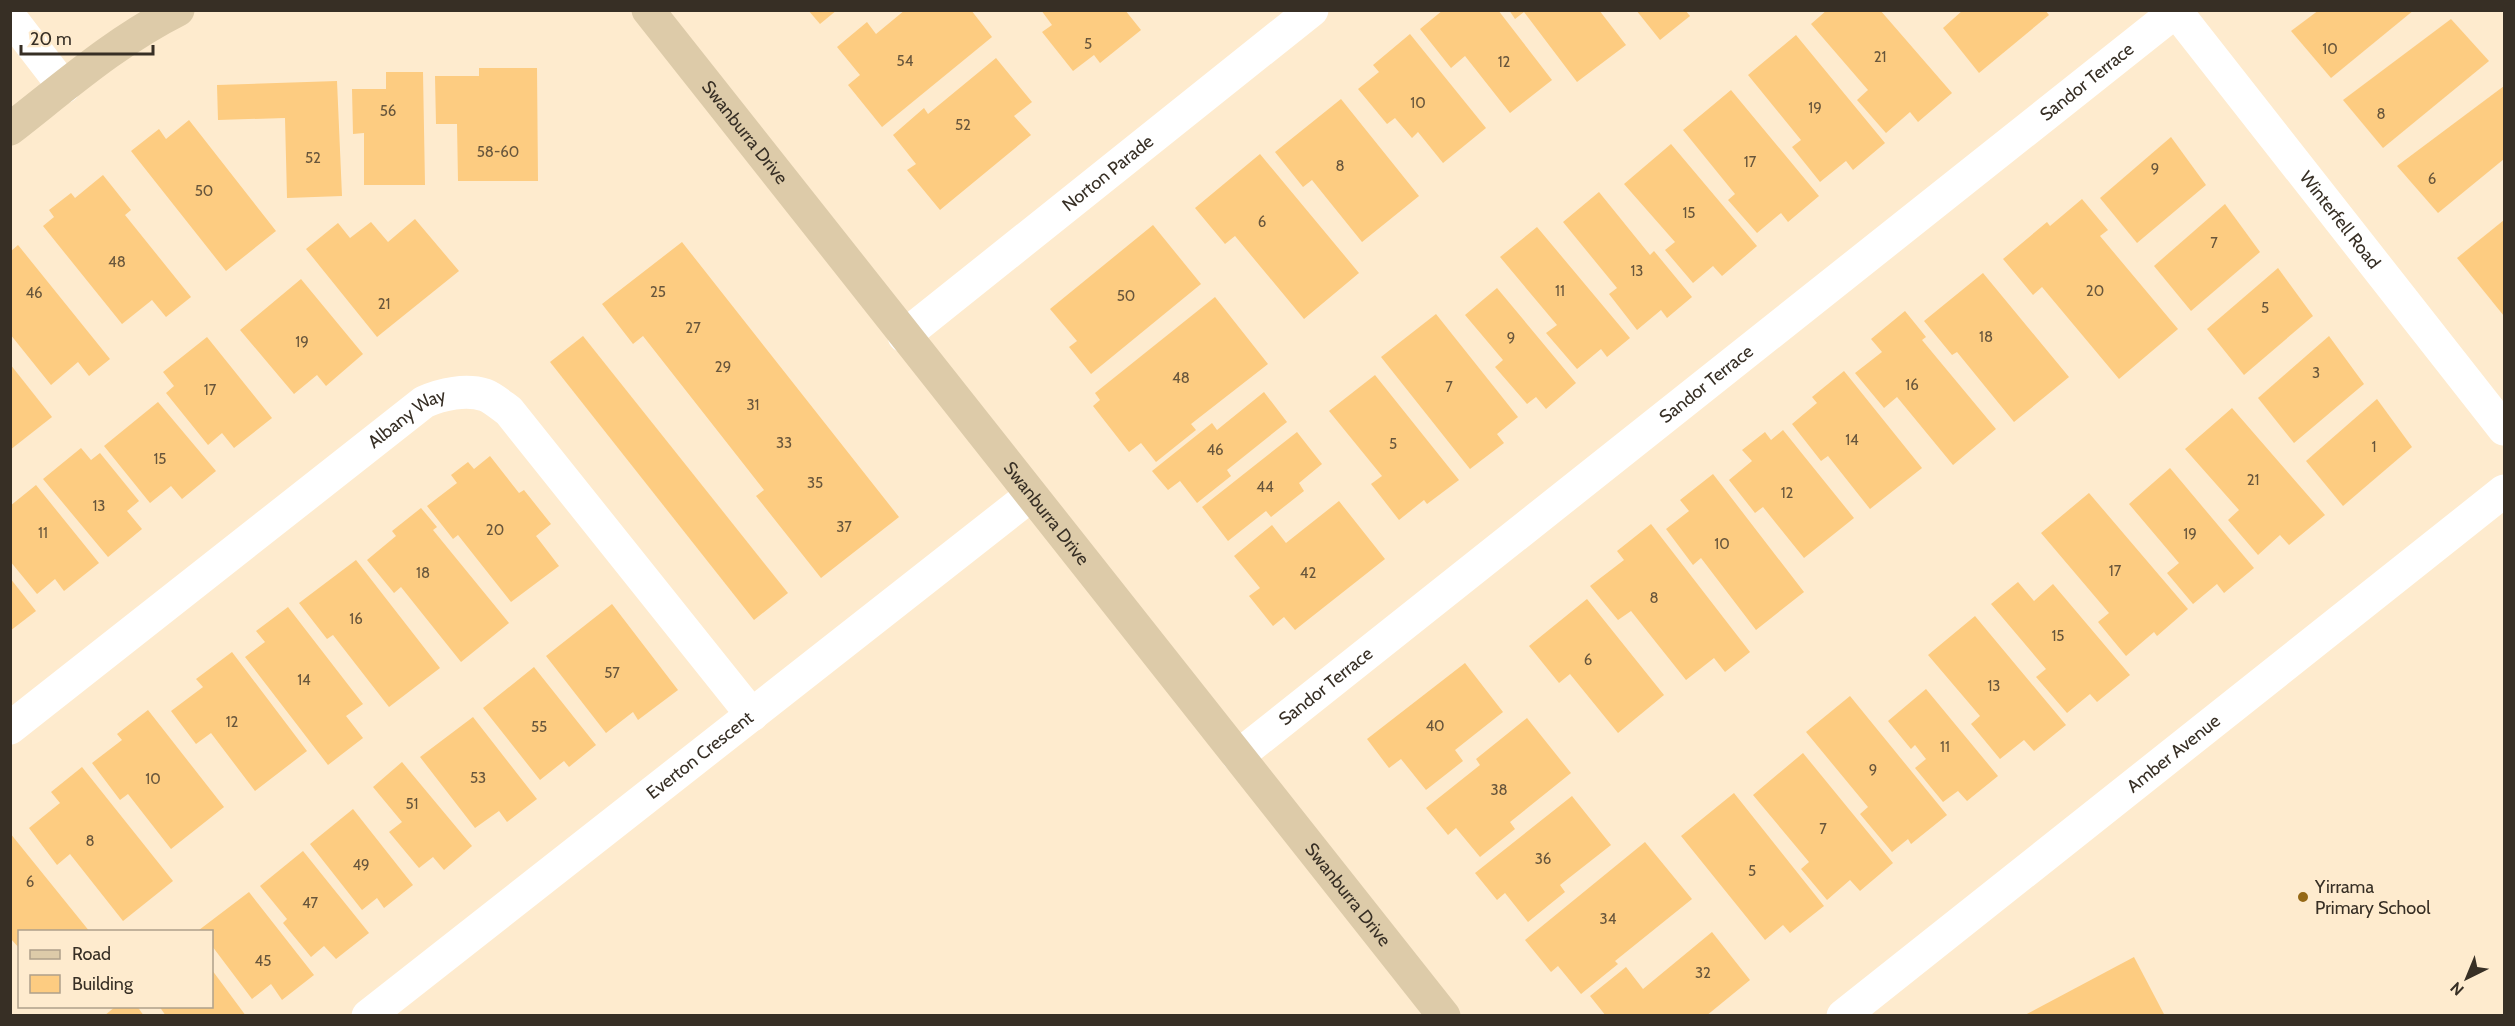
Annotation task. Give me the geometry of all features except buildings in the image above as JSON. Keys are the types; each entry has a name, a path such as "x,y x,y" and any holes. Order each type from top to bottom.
{"street":[{"path":"10,129 131,36 178,10"},
{"name":"Swanburra Drive","path":"648,10 1030,496 1444,1016"},
{"name":"Norton Parade","path":"904,336 1312,10"},
{"name":"Winterfell Road","path":"2176,11 2505,429"},
{"name":"Sandor Terrace","path":"1238,756 2176,11"},
{"path":"10,17 64,87"},
{"name":"Albany Way","path":"10,729 424,402 440,395 464,393 486,395 509,411 752,715"},
{"name":"Amber Avenue","path":"1843,1016 2505,491"},
{"name":"Everton Crescent","path":"368,1016 1030,496"}],"place":[{"name":"Yirrama Primary School","path":"2303,897"}]}
